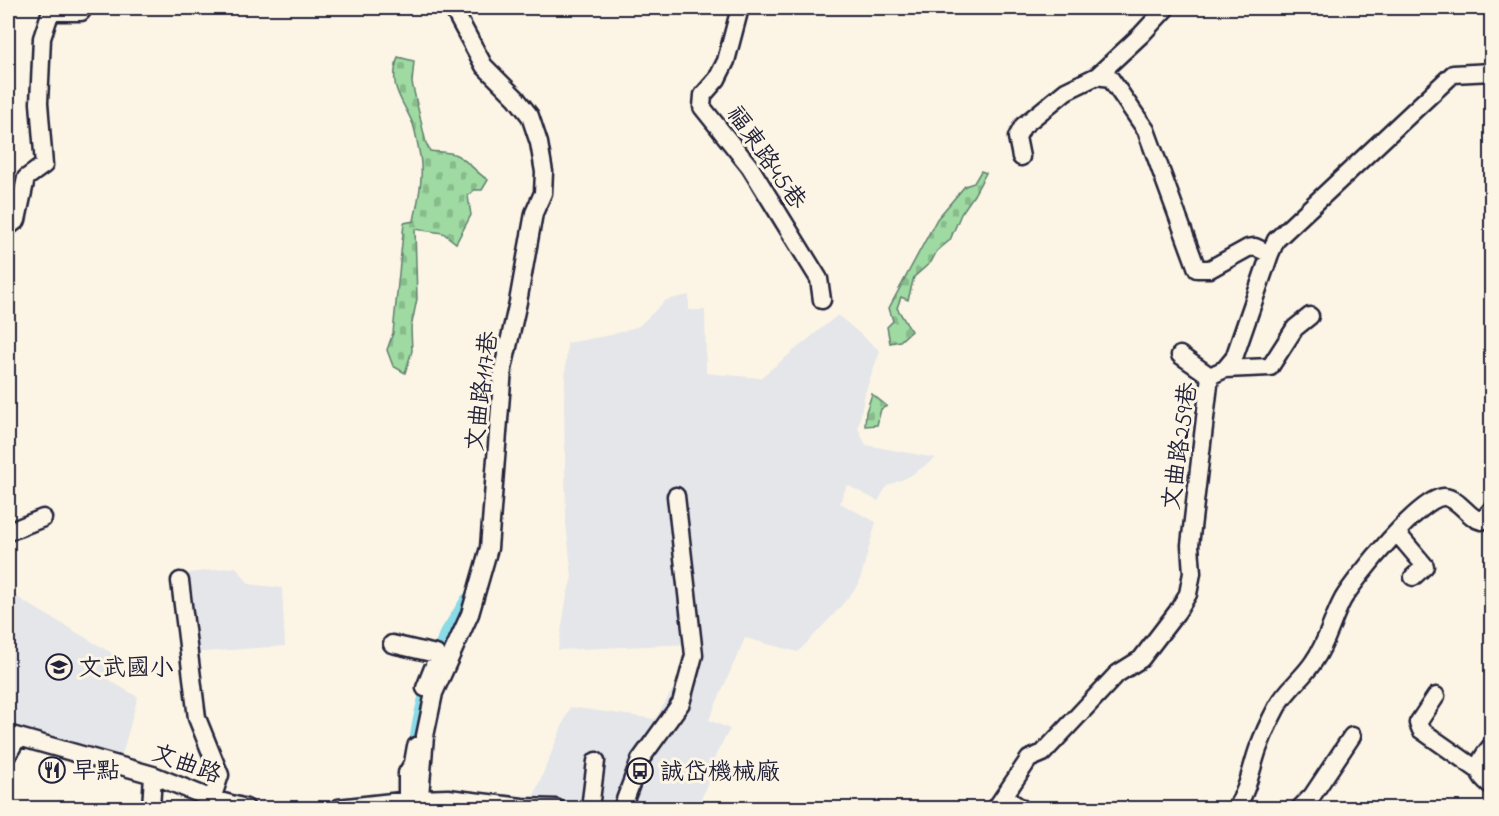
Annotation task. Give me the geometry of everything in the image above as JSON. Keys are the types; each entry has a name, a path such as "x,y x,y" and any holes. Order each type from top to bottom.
{"street":[{"path":"8,227 17,220 26,178 44,165 39,103 42,38 52,10 81,12 84,8"},
{"name":"文曲路117巷","path":"415,803 424,736 435,693 470,614 489,548 503,369 534,213 543,193 544,172 539,143 530,116 516,98 484,66 456,14 456,8"},
{"name":"福東路45巷","path":"740,8 726,61 717,79 703,95 702,107 750,167 819,279 822,300"},
{"path":"1021,157 1017,137 1023,126 1066,91 1097,76 1166,8"},
{"name":"文曲路259巷","path":"1000,803 1029,759 1043,753 1116,674 1141,659 1188,594 1192,573 1190,546 1218,372 1234,358 1269,254 1276,240 1453,74 1491,72"},
{"path":"1097,76 1110,78 1146,130 1197,269 1210,269 1248,248 1255,247 1269,254"},
{"path":"1180,355 1218,372 1270,367 1295,328 1310,315"},
{"path":"622,808 640,760 681,703 694,655 676,496"},
{"path":"1236,808 1245,795 1258,747 1278,705 1315,660 1343,599 1367,566 1420,509 1436,499 1445,497 1456,502 1477,520 1482,521 1491,509"},
{"path":"8,532 43,518"},
{"path":"1396,533 1425,566 1413,577"},
{"path":"180,581 197,718 220,775 212,799"},
{"path":"392,644 436,654 437,658 424,691 413,763 407,773 415,803"},
{"path":"1436,696 1419,723 1421,730 1478,770"},
{"path":"8,754 13,736"},
{"name":"文曲路","path":"13,736 153,775 212,799 246,808"},
{"path":"1300,808 1312,796 1352,736"},
{"path":"1491,745 1479,764 1478,770 1480,776 1491,786"},
{"path":"590,808 596,761"},
{"path":"151,808 153,775"},
{"path":"338,808 415,803 447,798 521,808 556,808"},
{"path":"1000,803 1021,808"}],"shaded area":[{"path":"689,295 689,310 705,310 706,373 760,378 838,315 880,351 865,393 858,428 866,445 936,458 910,476 887,486 878,501 847,485 840,503 876,522 859,584 798,652 745,638 709,720 730,729 716,754 706,789 696,808 618,808 533,798 570,707 655,719 692,658 690,644 558,650 572,577 566,524 564,400 567,343 611,335 639,326 666,300"},
{"path":"236,567 249,584 282,588 285,646 190,653 188,573"},
{"name":"文武國小","path":"8,592 115,655 107,679 138,697 120,762 83,746 8,727"}],"green space":[{"path":"398,57 414,61 412,83 426,143 430,151 458,156 488,180 482,190 474,190 468,196 471,215 456,243 443,233 415,229 417,299 411,328 412,351 405,373 393,366 387,350 393,333 404,223 414,221 421,172 414,128 395,85 395,68"},
{"path":"981,171 986,173 961,214 950,240 914,277 908,300 901,297 897,308 911,331 900,341 890,343 887,327 893,321 889,308 937,219 965,186 974,183"},
{"path":"872,394 887,406 881,409 877,425 865,426 866,412"}],"waterway":[{"path":"436,661 444,636 467,599"},
{"path":"415,754 421,708 429,681"}],"place":[{"name":"文武國小","path":"59,667"},
{"name":"早點","path":"52,770"},
{"name":"誠岱機械廠","path":"640,771"}]}
